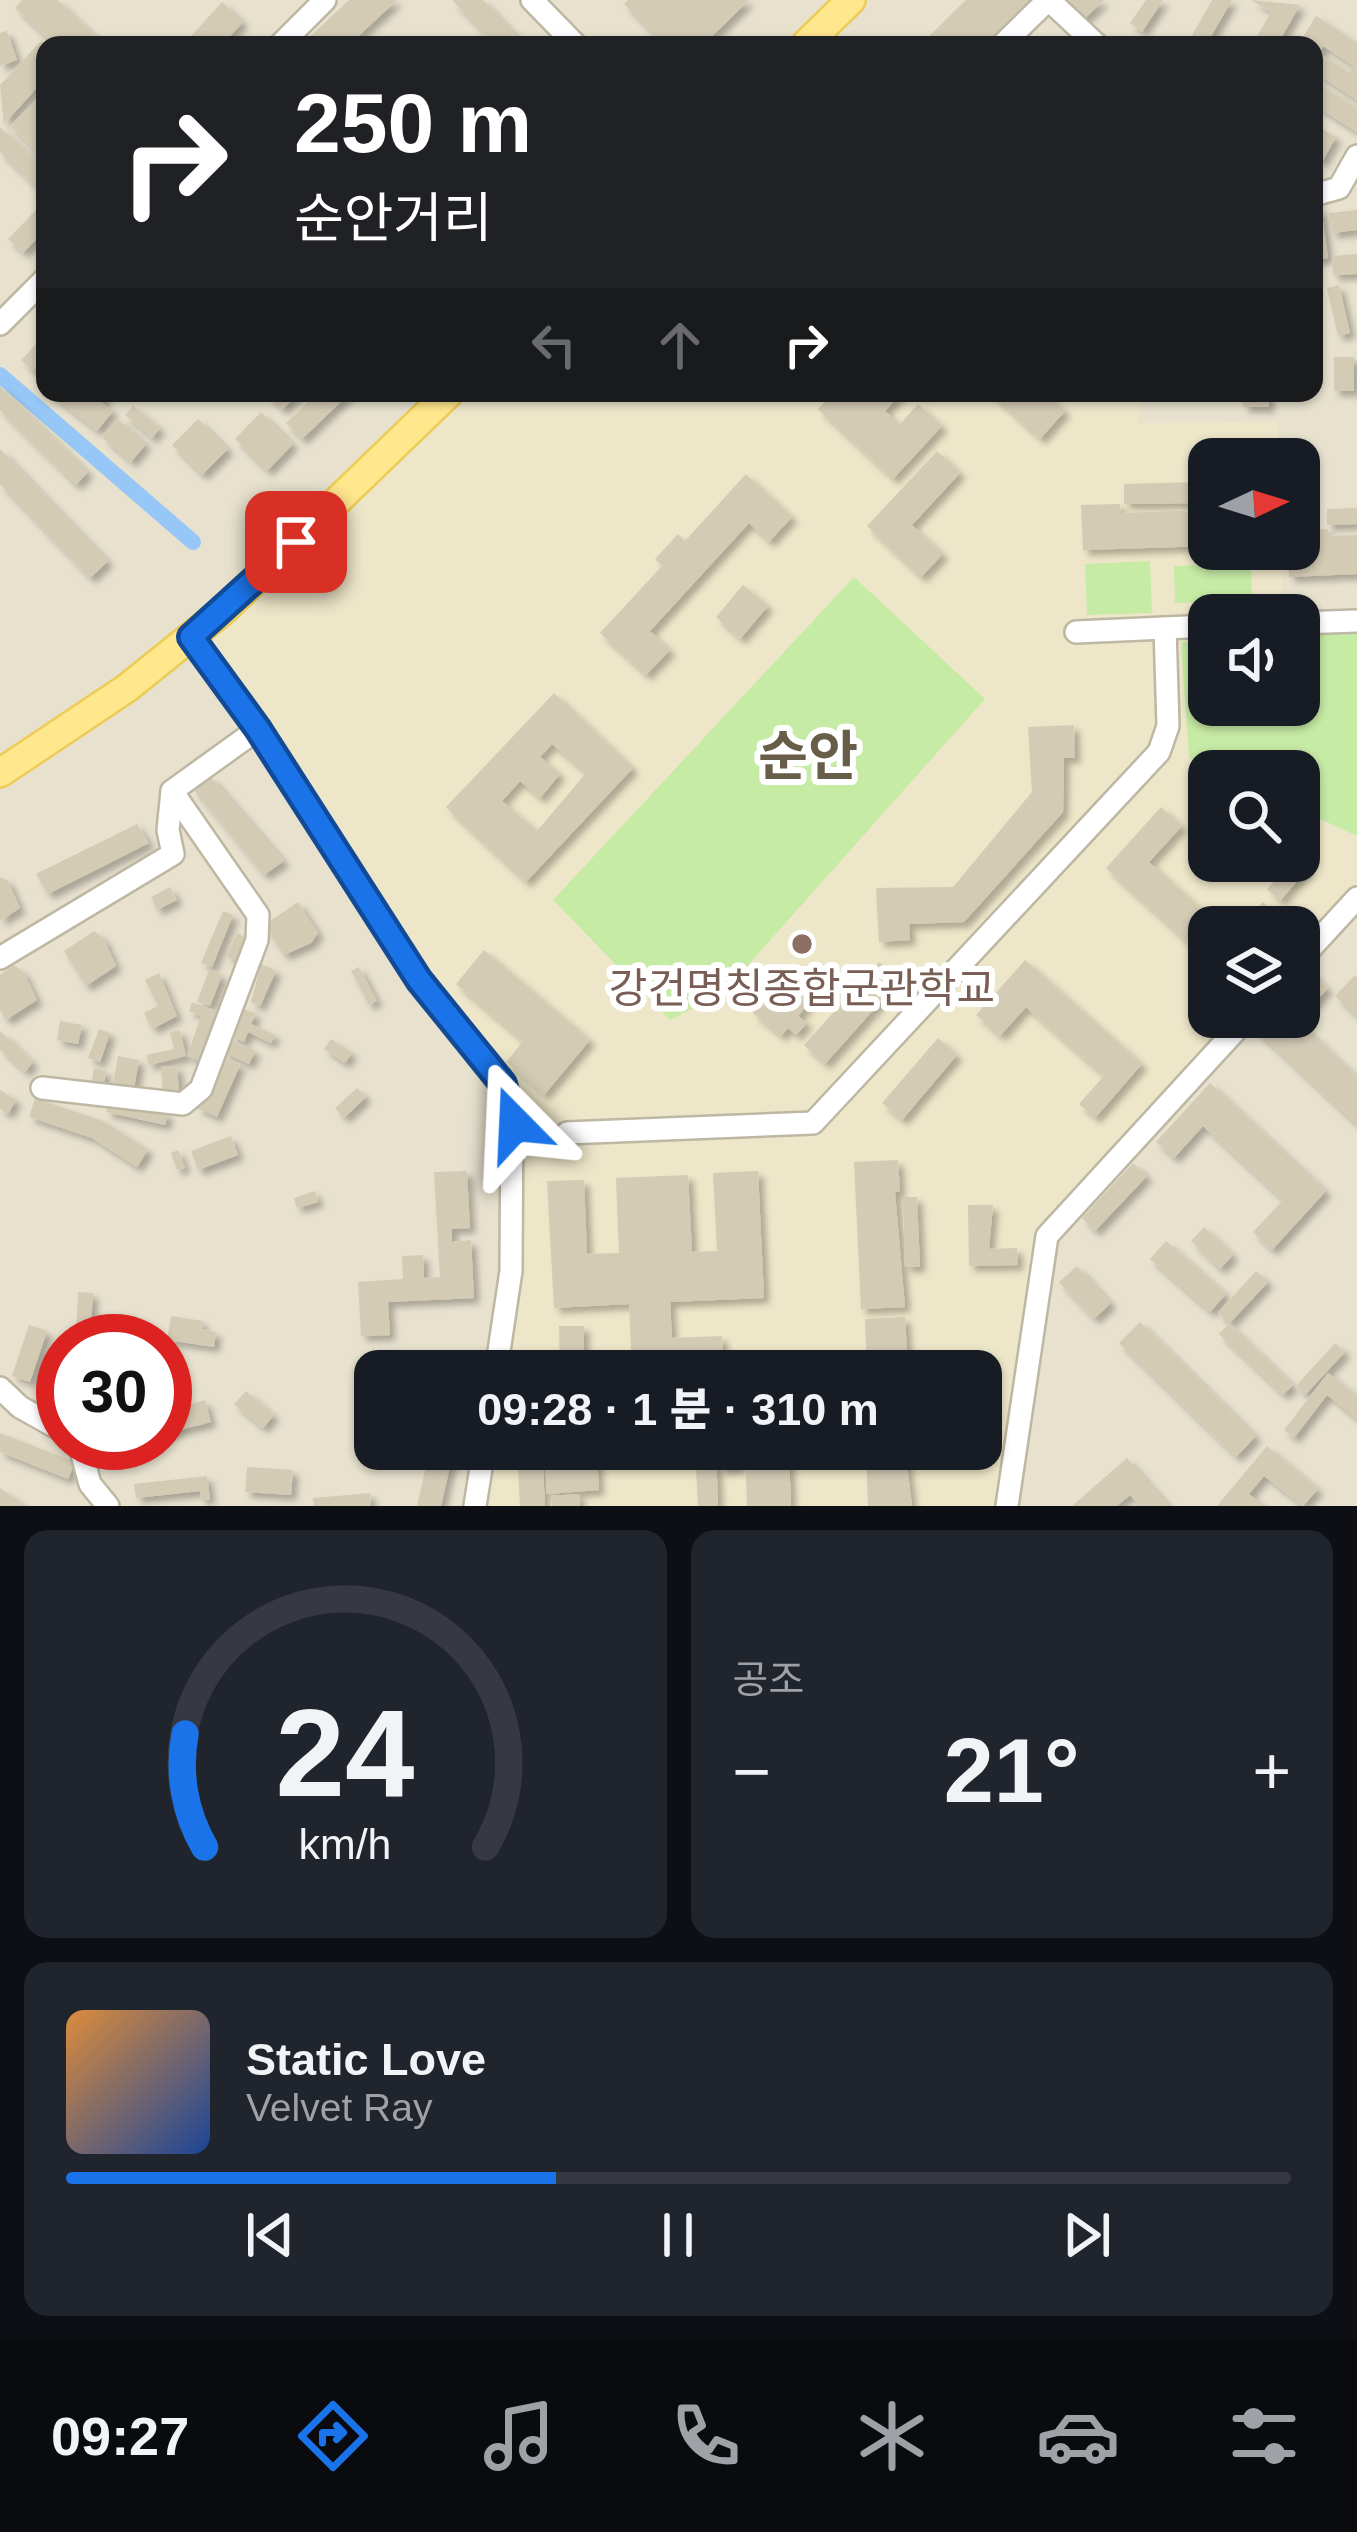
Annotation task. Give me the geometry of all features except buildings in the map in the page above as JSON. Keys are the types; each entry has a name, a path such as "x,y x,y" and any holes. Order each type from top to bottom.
{"main road":[{"path":"814,36 850,0"},
{"path":"0,773 191,637 439,402"}],"street":[{"path":"289,36 325,0"},
{"path":"532,0 567,36"},
{"path":"1011,36 1049,0 1087,36"},
{"path":"1323,190 1350,173"},
{"path":"0,324 36,288"},
{"path":"1320,622 1357,621"},
{"path":"1076,632 1188,627"},
{"path":"567,1133 814,1123 1159,752 1168,727 1165,628"},
{"path":"191,637 258,729 419,980 491,1066 512,1104 511,1271 499,1350"},
{"path":"0,958 173,854 168,830 172,791 258,729"},
{"path":"42,1088 183,1105 201,1089 257,940 258,915 172,791"},
{"path":"1320,938 1357,898"},
{"path":"1007,1506 1047,1236 1229,1038"},
{"path":"0,1388 36,1416"},
{"path":"86,1470 90,1484 108,1506"},
{"path":"476,1506 481,1470"}],"shaded area":[{"path":"0,0 1357,0 1357,1506 0,1506"},
{"name":"강건명칭종합군관학교","path":"439,402 1142,402 1138,423 1278,422 1278,438 1188,438 1188,570 1283,570 1283,594 1188,594 1188,726 1320,726 1320,675 1357,621 1357,898 1320,938 1320,906 1188,906 1188,1038 1229,1038 1047,1236 1007,1506 475,1506 481,1470 1002,1470 1002,1350 497,1350 512,1104 191,637"}],"green space":[{"path":"1150,561 1152,613 1087,615 1085,564"},
{"path":"1174,566 1251,570 1252,594 1188,594 1188,603 1175,603"},
{"path":"854,577 985,699 724,992 670,1020 553,900"},
{"path":"1357,629 1357,836 1320,819 1320,750 1189,750 1181,642 1188,642 1188,726 1320,726 1320,632"}],"waterway":[{"path":"0,375 193,542"}],"place":[{"name":"강건명칭종합군관학교","path":"802,944"}],"district":[{"name":"순안","path":"808,756"}],"route":[{"path":"296,542 191,637 258,729 419,980 503,1084 515,1124"}]}
